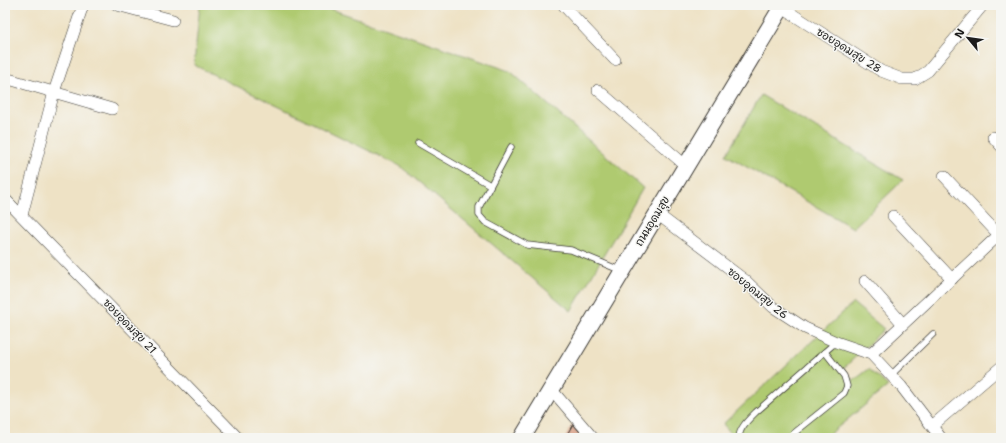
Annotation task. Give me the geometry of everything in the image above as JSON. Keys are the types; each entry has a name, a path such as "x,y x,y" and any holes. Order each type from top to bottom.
{"main road":[{"name":"ถนนอุดมสุข","path":"522,438 656,213 782,6"}],"street":[{"path":"22,215 54,92 82,5"},
{"path":"117,5 173,20"},
{"path":"563,5 615,60"},
{"name":"ซอยอุดมสุข 28","path":"782,6 882,71 902,79 915,79 928,71 983,5"},
{"path":"5,78 112,109"},
{"path":"598,90 685,165"},
{"path":"993,137 1001,146"},
{"path":"871,354 1000,234 944,176"},
{"name":"ซอยอุดมสุข 21","path":"5,199 238,438"},
{"name":"ซอยอุดมสุข 26","path":"656,213 746,282 773,307 805,328 836,342 871,354 891,375 936,432"},
{"path":"893,216 952,279"},
{"path":"865,281 903,324"},
{"path":"927,438 936,432 1001,367"},
{"path":"552,389 593,438"}],"lane":[{"path":"418,143 490,185"},
{"path":"511,147 479,207 480,215 485,222 527,245 572,250 622,271"},
{"path":"891,375 933,334"},
{"path":"739,438 739,433 756,412 836,342"},
{"path":"788,438 844,393 847,386 844,376 825,352"}],"green space":[{"path":"200,5 319,5 510,71 643,188 571,311 400,166 194,65"},
{"path":"761,95 903,180 853,228 726,155"},
{"path":"853,303 884,329 844,368 853,381 869,369 888,386 825,438 735,438 723,424"}],"building":[{"path":"573,424 585,438 565,438"}]}
